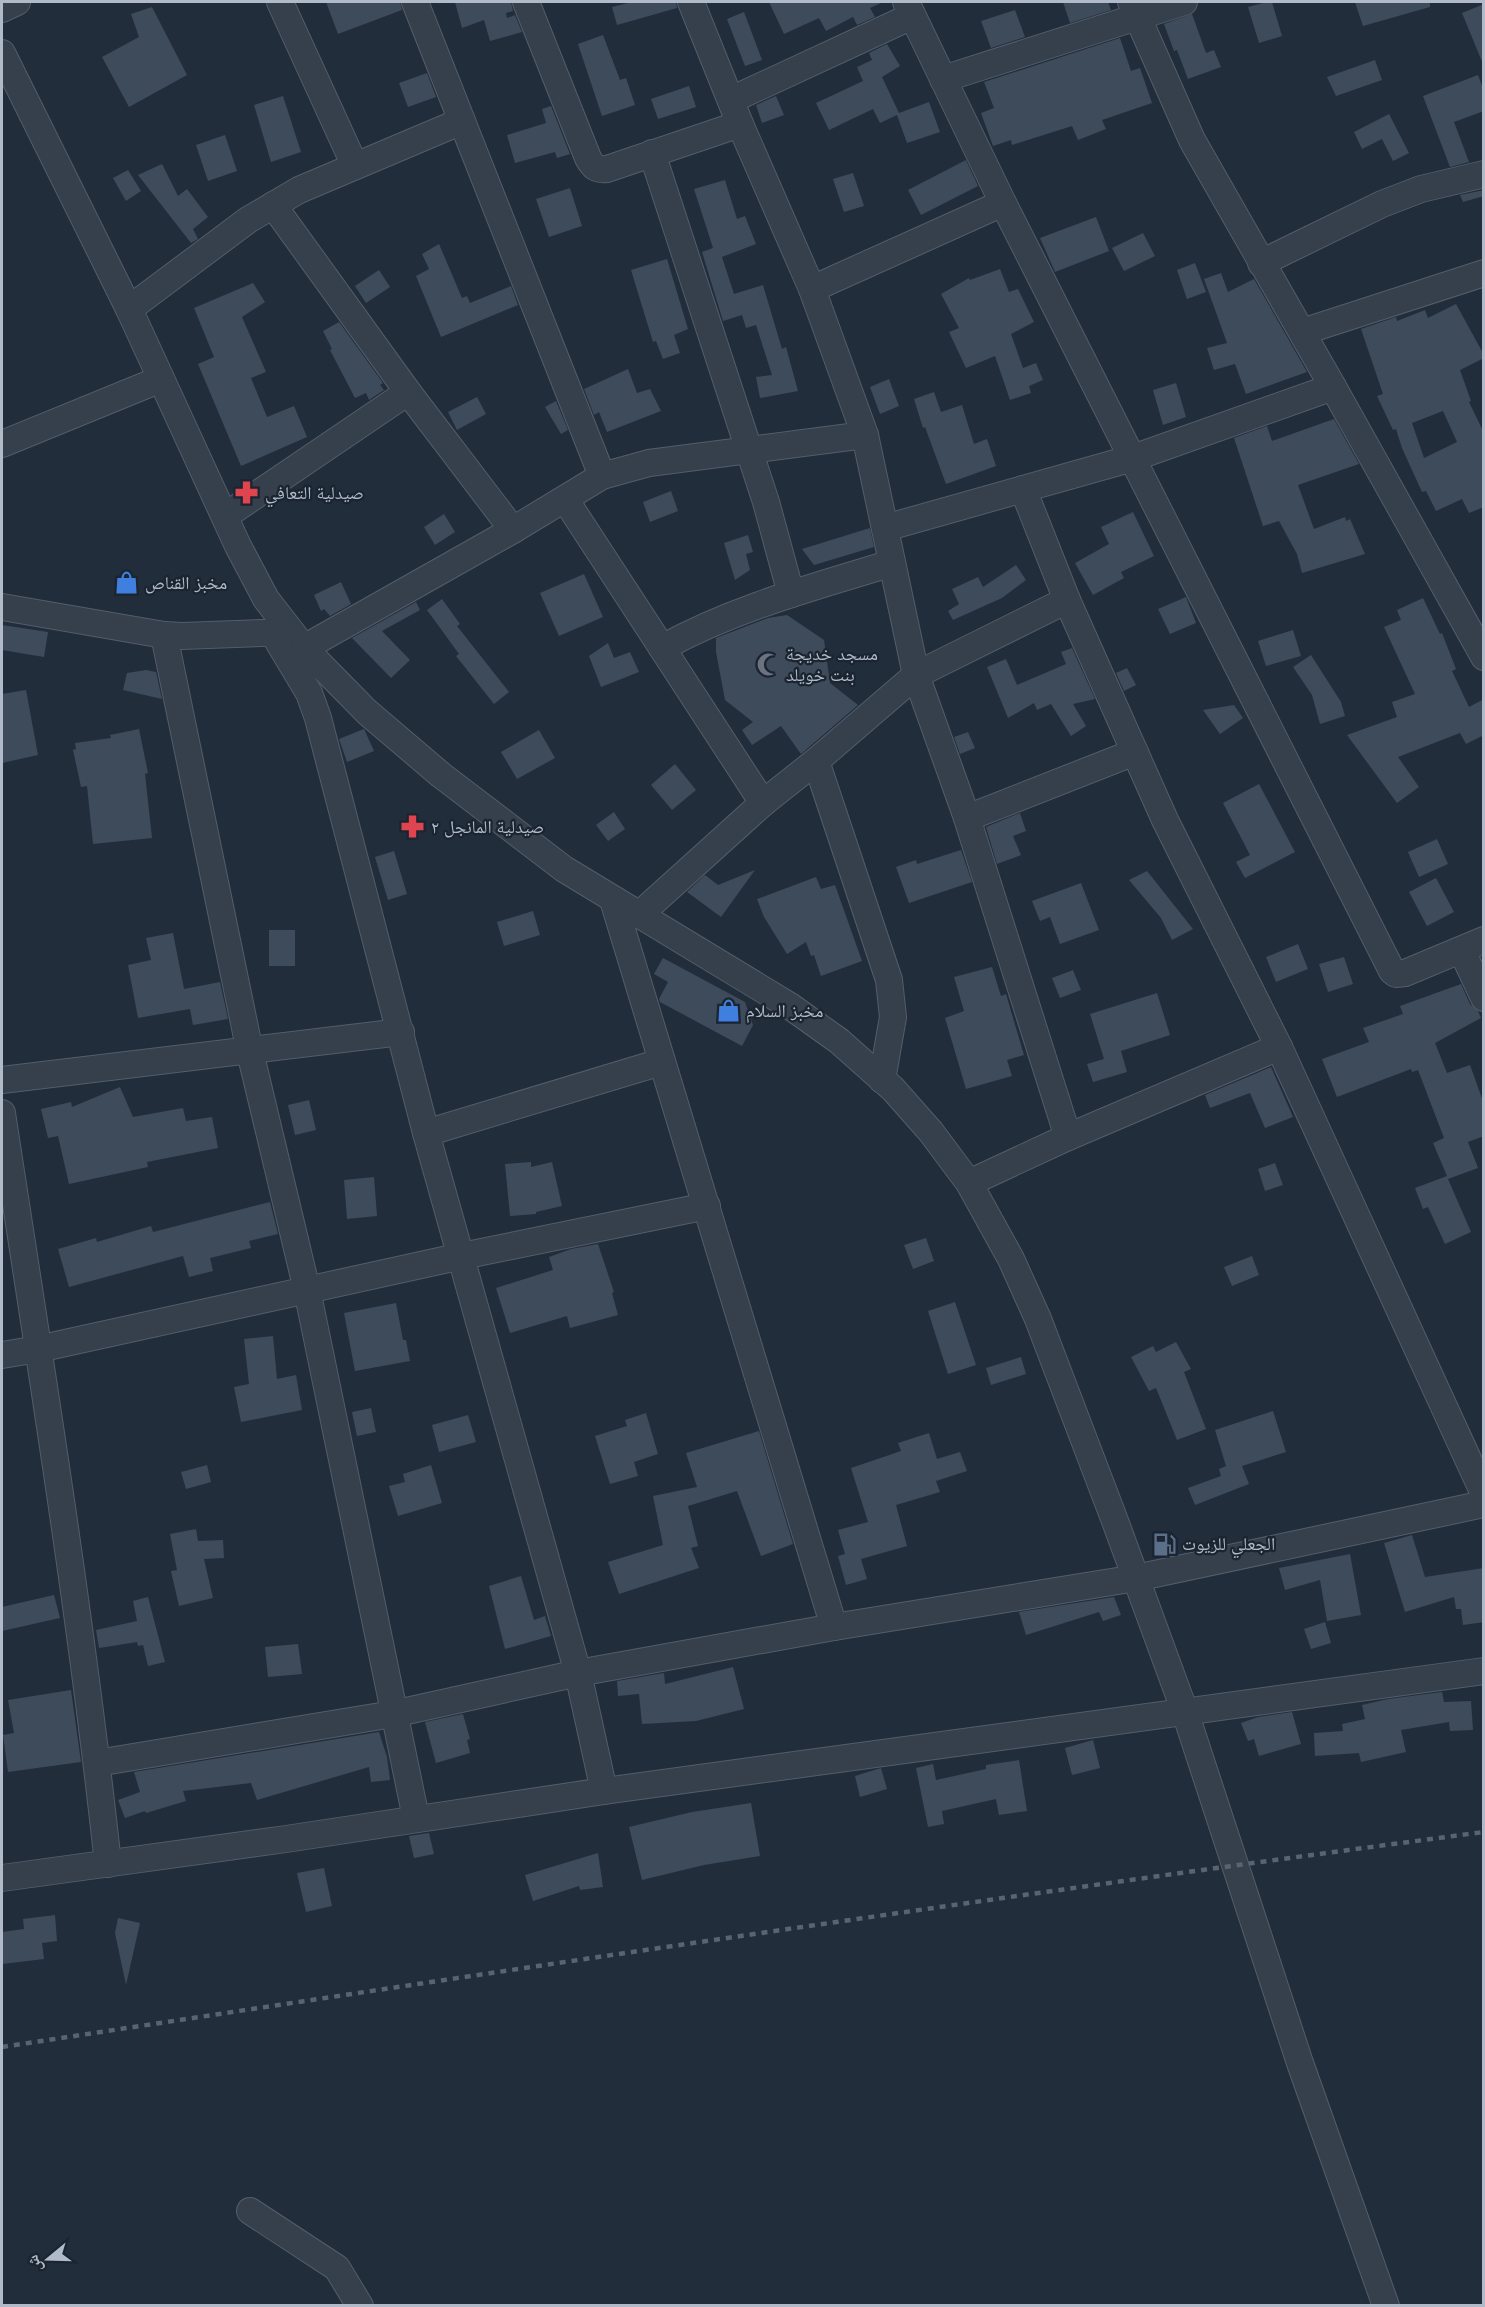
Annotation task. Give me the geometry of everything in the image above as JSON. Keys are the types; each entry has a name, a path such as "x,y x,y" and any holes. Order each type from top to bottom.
{"street":[{"path":"2,9 16,2"},
{"path":"280,2 355,166"},
{"path":"415,2 602,476"},
{"path":"526,2 593,166 598,170 607,169 740,124"},
{"path":"691,2 740,124 812,289 865,435 916,675 967,818 1068,1137"},
{"path":"943,79 1134,9 1184,2"},
{"path":"731,100 909,9 1003,203 1392,971 1396,974 1405,973 1473,946 1484,998"},
{"path":"1134,9 1192,140 1484,657"},
{"path":"2,53 129,309 225,516 266,599 289,638 318,718 426,1133 578,1673 604,1791"},
{"path":"129,309 248,220 299,190 462,121"},
{"path":"652,153 771,521 791,594"},
{"path":"1261,263 1382,204 1421,189 1484,174"},
{"path":"812,289 1003,203"},
{"path":"273,205 408,392 513,530"},
{"path":"1302,332 1484,273"},
{"path":"2,444 161,379"},
{"path":"885,528 1133,458 1333,387"},
{"path":"225,516 408,392"},
{"path":"2,607 164,635 289,638 513,530 602,476 649,462 865,435"},
{"path":"1023,489 1067,600 1165,820 1279,1047 1484,1494"},
{"path":"565,499 763,802"},
{"path":"662,648 696,629 791,594 892,563"},
{"path":"639,915 763,802 816,761 916,675 1067,600"},
{"path":"164,635 250,1052 307,1290 416,1818"},
{"path":"289,638 367,712 441,776 564,869 790,1006 839,1041 882,1080 931,1132 969,1183 1011,1259 1038,1319 1136,1578 1185,1712 1300,2062 1386,2306"},
{"path":"967,818 1135,752"},
{"path":"816,761 889,980 893,1017 882,1080"},
{"path":"613,900 834,1627"},
{"path":"2,1080 250,1052 400,1032"},
{"path":"969,1183 1068,1137 1279,1047"},
{"path":"426,1133 661,1062"},
{"path":"2,1113 97,1763 108,1864"},
{"path":"2,1355 706,1206"},
{"path":"97,1763 393,1714 578,1673 834,1627 1136,1578 1484,1504"},
{"path":"2,1878 604,1791 1484,1671"},
{"path":"250,2211 337,2268 360,2306"}],"building":[{"path":"326,2 400,2 402,10 338,34"},
{"path":"455,2 511,2 513,11 506,13 507,18 515,15 522,32 490,41 484,20 462,28"},
{"path":"632,2 676,2 677,8 617,25 612,7"},
{"path":"769,2 883,2 870,8 875,17 857,25 853,17 826,31 819,18 784,34"},
{"path":"1063,2 1108,2 1111,10 1070,23"},
{"path":"1272,2 1282,36 1259,43 1248,7"},
{"path":"1355,2 1430,2 1430,7 1363,26"},
{"path":"1484,4 1484,64 1483,64 1462,13"},
{"path":"152,7 187,75 129,107 102,57 139,37 131,14"},
{"path":"1015,10 1025,37 991,48 981,21"},
{"path":"744,12 762,60 745,66 727,19"},
{"path":"1192,14 1206,53 1214,50 1221,67 1188,79 1164,24"},
{"path":"603,35 620,80 626,78 635,105 602,116 578,44"},
{"path":"1120,38 1131,71 1140,68 1152,103 1102,120 1106,129 1078,140 1072,126 1012,145 1011,140 993,146 981,113 994,108 984,82"},
{"path":"887,44 900,66 882,77 899,113 929,102 940,132 907,143 897,115 880,123 873,109 829,130 816,103 863,81 857,67 872,60 869,53"},
{"path":"1375,60 1382,80 1336,96 1327,77"},
{"path":"427,73 436,97 408,107 399,83"},
{"path":"1478,75 1484,91 1484,111 1454,122 1469,162 1450,167 1423,96"},
{"path":"689,86 696,107 658,119 651,99"},
{"path":"283,96 301,152 271,162 254,105"},
{"path":"776,96 784,115 762,123 756,105"},
{"path":"551,106 570,154 557,158 555,152 515,163 507,135 546,123 542,109"},
{"path":"1389,114 1409,153 1393,161 1382,139 1362,149 1354,132"},
{"path":"225,135 237,171 208,181 196,145"},
{"path":"966,160 978,186 921,215 908,190"},
{"path":"162,164 178,196 187,189 208,217 193,229 198,239 191,243 138,175"},
{"path":"128,170 141,191 126,201 113,178"},
{"path":"853,173 864,206 844,212 833,179"},
{"path":"725,180 737,219 745,216 756,244 722,257 734,294 763,285 782,349 786,347 798,391 760,398 756,377 772,375 756,325 746,328 742,315 723,321 702,252 713,248 694,189"},
{"path":"570,188 582,226 549,237 536,199"},
{"path":"1484,190 1484,196 1463,202 1460,195"},
{"path":"1096,217 1109,251 1055,272 1040,238"},
{"path":"1143,233 1155,256 1124,271 1112,248"},
{"path":"439,244 462,298 467,296 470,303 511,286 518,305 441,337 416,276 429,269 422,254"},
{"path":"667,259 688,329 674,335 680,353 663,359 656,341 653,342 631,270"},
{"path":"1195,263 1206,292 1187,299 1177,270"},
{"path":"1000,269 1009,292 1018,289 1034,322 1011,334 1023,368 1036,363 1043,380 1029,386 1031,393 1010,400 995,356 966,368 949,332 959,328 941,294 969,278 970,280"},
{"path":"379,270 390,287 366,303 355,286"},
{"path":"1221,273 1228,292 1254,279 1307,372 1246,394 1235,364 1214,370 1207,348 1227,343 1204,279"},
{"path":"253,283 265,302 242,317 266,372 251,378 267,417 294,406 307,437 241,466 198,364 214,357 194,308"},
{"path":"1456,304 1484,355 1484,358 1460,370 1471,401 1469,402 1484,433 1484,507 1469,513 1462,499 1436,511 1426,491 1422,492 1396,429 1393,430 1377,396 1383,394 1361,329 1396,317 1397,321 1425,310 1428,318","holes":["1443,411 1457,442 1424,458 1412,423"]},
{"path":"339,322 383,383 380,385 384,390 369,400 366,393 355,398 330,350 332,349 323,331"},
{"path":"628,369 637,393 650,389 661,411 607,432 599,412 594,415 584,389"},
{"path":"889,379 899,406 880,414 870,387"},
{"path":"1176,383 1186,417 1163,425 1153,390"},
{"path":"934,392 941,412 962,405 974,444 987,439 996,466 946,484 914,399"},
{"path":"477,397 486,414 457,430 448,412"},
{"path":"556,401 568,430 561,434 545,407"},
{"path":"1334,419 1359,464 1298,485 1314,529 1345,517 1346,521 1350,519 1365,554 1302,573 1297,554 1279,521 1263,526 1234,438 1267,426 1272,441"},
{"path":"671,491 678,511 650,522 643,502"},
{"path":"1133,512 1154,556 1121,572 1124,578 1093,595 1075,563 1109,544 1101,527"},
{"path":"444,514 455,532 435,545 424,527"},
{"path":"870,528 874,547 814,565 802,549"},
{"path":"748,535 753,552 746,554 750,570 735,580 724,543"},
{"path":"1016,565 1026,580 1002,598 953,620 948,611 959,604 952,589 978,577 983,587"},
{"path":"584,574 603,617 559,636 540,593"},
{"path":"341,582 351,604 330,616 324,609 321,611 314,595"},
{"path":"1186,597 1196,623 1170,634 1158,609"},
{"path":"1423,598 1440,634 1442,633 1456,669 1452,671 1469,707 1484,699 1484,735 1466,744 1460,733 1398,757 1419,787 1397,803 1347,735 1397,717 1392,702 1415,694 1384,627 1401,620 1397,610"},
{"path":"442,599 460,624 457,626 509,692 494,704 456,656 459,654 427,610"},
{"path":"416,602 420,610 382,631 410,660 391,678 352,638"},
{"path":"787,615 824,640 830,683 858,705 801,754 781,726 752,745 742,730 753,722 725,700 716,652 716,638 768,618"},
{"path":"2,625 48,632 44,657 2,650"},
{"path":"1293,630 1301,656 1266,666 1258,641"},
{"path":"608,643 614,658 630,652 639,672 601,687 589,656"},
{"path":"1072,648 1095,699 1073,704 1086,726 1071,736 1051,704 1037,710 1034,703 1008,718 987,667 1006,659 1017,685 1066,664 1061,652"},
{"path":"1311,655 1341,702 1345,716 1320,724 1312,695 1293,667"},
{"path":"1127,668 1136,685 1124,691 1116,673"},
{"path":"146,670 156,672 162,699 123,690 127,673"},
{"path":"26,690 38,755 2,763 2,694"},
{"path":"1234,705 1243,718 1220,734 1203,710"},
{"path":"139,729 148,773 145,774 152,838 93,844 87,786 81,787 73,750 76,749 75,743 111,738 110,735"},
{"path":"364,729 374,751 347,762 339,739"},
{"path":"539,730 555,758 517,779 501,752"},
{"path":"968,732 975,748 960,754 954,737"},
{"path":"675,764 696,790 672,810 651,785"},
{"path":"1259,784 1295,852 1245,878 1236,862 1250,855 1223,803"},
{"path":"614,812 625,829 608,841 596,825"},
{"path":"1020,813 1026,831 1013,836 1021,855 997,864 986,827"},
{"path":"1437,839 1448,864 1419,877 1408,852"},
{"path":"961,850 972,882 909,903 896,867 916,860 917,864"},
{"path":"394,851 407,894 388,900 375,857"},
{"path":"755,870 721,917 687,892 705,875 718,885"},
{"path":"1147,871 1193,929 1172,940 1161,918 1129,880"},
{"path":"816,877 821,889 835,885 862,961 821,976 814,955 811,956 806,942 787,954 764,917 757,899"},
{"path":"1436,878 1454,912 1427,926 1409,892"},
{"path":"1081,883 1099,930 1060,944 1050,917 1040,921 1032,901"},
{"path":"533,911 540,935 504,946 497,922"},
{"path":"269,930 295,930 295,966 269,966"},
{"path":"173,933 184,989 220,982 228,1019 193,1025 190,1009 138,1018 128,965 151,960 146,938"},
{"path":"1298,944 1308,969 1276,982 1266,957"},
{"path":"1344,957 1353,984 1328,992 1319,964"},
{"path":"663,958 745,1002 753,1025 742,1046 660,1002 659,999 668,982 654,974"},
{"path":"992,967 1001,996 1006,994 1024,1055 1007,1060 1012,1076 966,1089 945,1018 964,1011 954,977"},
{"path":"1073,970 1081,990 1060,998 1052,978"},
{"path":"1461,984 1470,1004 1478,1011 1481,1018 1435,1043 1447,1073 1470,1065 1484,1104 1484,1136 1468,1142 1478,1168 1448,1179 1471,1232 1445,1244 1428,1207 1423,1209 1415,1188 1447,1176 1433,1143 1444,1138 1418,1070 1412,1072 1411,1069 1337,1097 1322,1059 1369,1042 1363,1028 1403,1014 1400,1006"},
{"path":"1157,993 1170,1035 1121,1051 1127,1072 1093,1082 1087,1064 1104,1059 1090,1014"},
{"path":"1271,1067 1293,1117 1265,1128 1250,1093 1210,1108 1205,1095"},
{"path":"120,1087 133,1117 183,1108 186,1121 212,1117 218,1148 147,1162 148,1167 69,1184 58,1136 48,1138 41,1109 71,1102 72,1107"},
{"path":"309,1100 316,1130 295,1135 288,1105"},
{"path":"531,1162 531,1167 552,1162 562,1206 536,1212 536,1214 510,1216 505,1164"},
{"path":"1275,1163 1283,1185 1265,1191 1258,1169"},
{"path":"374,1177 377,1216 347,1219 344,1180"},
{"path":"270,1202 278,1234 249,1241 251,1248 210,1258 213,1271 189,1277 183,1256 69,1287 58,1249 96,1238 97,1242 151,1226 153,1232"},
{"path":"926,1238 934,1261 913,1269 904,1245"},
{"path":"598,1244 614,1292 612,1293 618,1315 570,1328 567,1316 510,1333 496,1288 553,1270 549,1257 571,1249"},
{"path":"1252,1256 1259,1275 1232,1286 1224,1267"},
{"path":"955,1302 976,1365 948,1374 928,1311"},
{"path":"396,1303 403,1340 406,1340 410,1361 355,1371 344,1313"},
{"path":"273,1336 277,1379 296,1375 302,1410 241,1422 234,1387 249,1384 244,1339"},
{"path":"1176,1342 1191,1369 1184,1372 1206,1429 1177,1440 1156,1388 1149,1391 1131,1357 1153,1346 1156,1352"},
{"path":"1021,1357 1026,1374 991,1385 986,1368"},
{"path":"371,1408 376,1432 357,1436 352,1412"},
{"path":"1273,1411 1286,1452 1242,1466 1249,1484 1195,1505 1188,1488 1221,1476 1219,1469 1226,1466 1215,1430"},
{"path":"646,1413 658,1454 634,1462 638,1476 610,1484 595,1436 627,1426 625,1420"},
{"path":"468,1415 476,1442 439,1452 432,1425"},
{"path":"759,1431 793,1544 761,1556 737,1491 688,1506 698,1546 691,1548 699,1568 619,1594 608,1562 663,1545 653,1496 697,1487 686,1453"},
{"path":"929,1433 937,1459 960,1452 967,1471 936,1481 940,1492 896,1505 907,1546 861,1559 867,1579 846,1585 838,1556 845,1554 838,1530 868,1522 851,1468 901,1451 898,1443"},
{"path":"207,1465 211,1482 186,1489 181,1472"},
{"path":"431,1465 442,1503 398,1516 389,1486 405,1482 403,1474"},
{"path":"196,1529 198,1541 223,1540 224,1558 204,1559 213,1598 179,1606 171,1571 177,1570 170,1534"},
{"path":"1412,1535 1425,1577 1484,1568 1484,1622 1463,1625 1461,1609 1456,1609 1454,1597 1405,1612 1384,1543"},
{"path":"1350,1554 1361,1615 1327,1621 1320,1580 1285,1590 1279,1568"},
{"path":"521,1576 534,1620 545,1616 551,1636 505,1649 489,1586"},
{"path":"54,1595 60,1618 2,1631 2,1607"},
{"path":"148,1597 165,1662 148,1666 143,1645 138,1646 137,1642 99,1648 96,1630 137,1621 133,1601"},
{"path":"1114,1597 1121,1615 1103,1621 1099,1612 1026,1635 1019,1612"},
{"path":"1325,1622 1331,1643 1311,1649 1304,1629"},
{"path":"298,1644 302,1674 268,1677 265,1647"},
{"path":"733,1667 744,1709 696,1721 642,1724 639,1694 618,1696 617,1681 664,1673 665,1684"},
{"path":"71,1690 81,1762 8,1772 3,1735 14,1733 8,1700"},
{"path":"1442,1692 1444,1702 1471,1701 1473,1730 1450,1731 1449,1722 1401,1730 1406,1752 1361,1762 1359,1753 1315,1756 1314,1733 1343,1731 1342,1724 1365,1719 1362,1705"},
{"path":"1292,1712 1301,1744 1259,1756 1254,1739 1248,1741 1241,1723 1258,1717"},
{"path":"463,1714 470,1739 467,1740 470,1753 436,1763 425,1722"},
{"path":"379,1732 387,1757 390,1780 371,1782 369,1767 257,1800 251,1783 183,1791 186,1801 125,1818 118,1800 140,1792 134,1772"},
{"path":"1093,1740 1100,1768 1072,1775 1065,1748"},
{"path":"1019,1760 1027,1811 999,1815 996,1799 942,1811 944,1824 928,1827 916,1768 933,1764 936,1780 986,1769 986,1765"},
{"path":"881,1768 887,1789 860,1797 855,1776"},
{"path":"751,1803 760,1856 704,1865 642,1880 629,1827 692,1812"},
{"path":"429,1833 434,1854 414,1858 409,1836"},
{"path":"598,1853 603,1887 580,1890 579,1886 533,1901 525,1875"},
{"path":"324,1868 332,1906 306,1912 297,1873"},
{"path":"55,1915 57,1941 42,1943 44,1959 2,1964 2,1932 24,1929 23,1919"},
{"path":"118,1918 140,1923 126,1985 115,1933"}],"railway":[{"path":"2,2047 928,1909 1484,1832"}],"place":[{"name":"صيدلية التعافي","path":"247,493"},
{"name":"مخبز القناص","path":"127,583"},
{"name":"مسجد خديجة بنت خويلد","path":"768,664"},
{"name":"صيدلية المانجل ٢","path":"413,827"},
{"name":"مخبز السلام","path":"728,1011"},
{"name":"الجعلي للزيوت","path":"1164,1544"}]}
